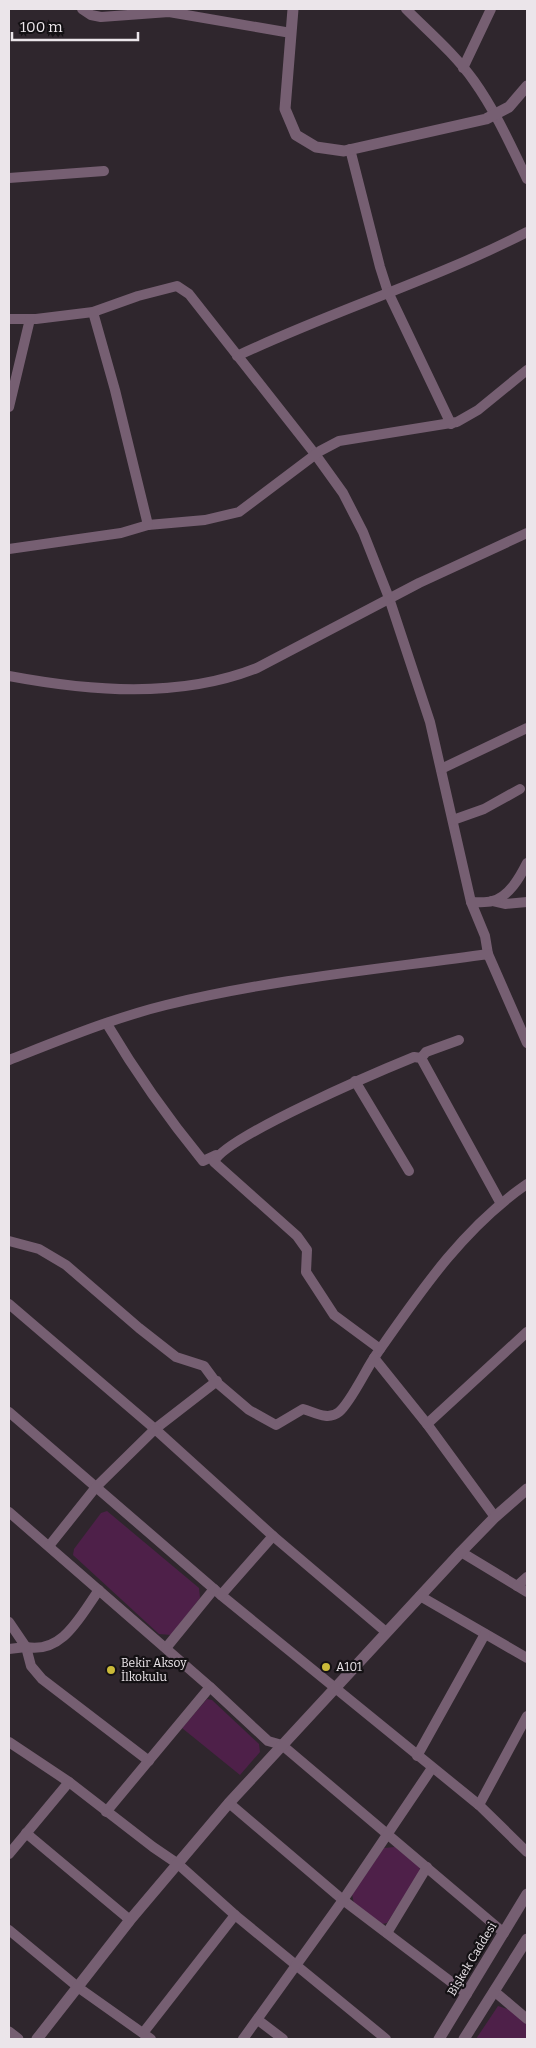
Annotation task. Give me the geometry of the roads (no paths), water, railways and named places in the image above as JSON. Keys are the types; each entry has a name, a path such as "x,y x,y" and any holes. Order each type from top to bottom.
{"street":[{"path":"82,9 91,15 101,17 169,12 291,33"},
{"path":"293,9 285,109 296,135 316,147 344,151 486,119 509,107 527,86"},
{"path":"406,9 463,68 496,115 527,179"},
{"path":"463,68 491,9"},
{"path":"350,149 388,292 451,424"},
{"path":"9,178 104,171"},
{"path":"237,356 295,329 388,292 527,232"},
{"path":"9,319 30,319 93,312 138,296 177,286 189,294 315,454 343,493 363,532 389,598 430,722 471,902 485,936 488,954 527,1043"},
{"path":"93,312 116,390 148,525"},
{"path":"10,400 30,319"},
{"path":"9,548 121,533 148,525 205,520 239,512 315,454 339,441 451,424 478,410 527,370"},
{"path":"9,676 58,685 114,690 189,685 231,678 257,668 389,598 527,533"},
{"path":"441,769 527,728"},
{"path":"453,820 484,809 520,789"},
{"path":"492,901 503,896 518,881 527,862"},
{"path":"471,902 492,901 505,904 527,902"},
{"path":"9,1060 165,1005 281,981 488,954"},
{"path":"108,1024 132,1067 171,1122 203,1161 216,1156 238,1140 355,1081 414,1057 421,1058"},
{"path":"421,1058 426,1052 459,1040"},
{"path":"421,1058 500,1202"},
{"path":"355,1081 409,1171"},
{"path":"216,1156 214,1162 297,1236 307,1250 306,1272 334,1315 380,1349"},
{"path":"9,1241 40,1248 66,1265 176,1357 204,1366 217,1382 249,1410 276,1425 303,1409 324,1417 340,1412 380,1349 436,1271 500,1202 527,1184"},
{"path":"9,1304 154,1429 273,1536 386,1632"},
{"path":"427,1424 527,1332"},
{"path":"374,1358 427,1424 494,1517"},
{"path":"49,1546 96,1487 154,1429 217,1382"},
{"path":"9,1412 217,1592 479,1805 527,1852"},
{"path":"37,2039 79,1988 130,1920 229,1803 494,1517 527,1489"},
{"path":"9,1512 166,1648 268,1741 282,1745 504,1933"},
{"path":"166,1648 217,1592 273,1536"},
{"path":"461,1552 527,1592"},
{"path":"517,1586 527,1577"},
{"path":"9,1649 26,1647 44,1648 58,1642 100,1590"},
{"path":"420,1596 527,1658"},
{"path":"9,1622 26,1647 31,1666 42,1679 149,1761"},
{"path":"417,1756 485,1634"},
{"path":"106,1812 210,1687"},
{"path":"479,1805 527,1716"},
{"path":"9,1742 69,1782 106,1812 178,1864 235,1915 386,2039"},
{"path":"242,2039 258,2020 343,1900 432,1768"},
{"path":"9,1853 69,1782"},
{"path":"229,1803 343,1900 467,1994"},
{"path":"26,1833 130,1920"},
{"path":"387,1933 427,1867"},
{"name":"Bişkek Caddesi","path":"439,2039 527,1894"},
{"path":"9,1930 79,1988 147,2036 235,1915"},
{"path":"464,2039 527,1939"},
{"path":"494,1991 527,2019"},
{"path":"258,2020 283,2039"},
{"path":"9,2032 18,2039"}],"place":[{"name":"A101","path":"326,1667"},
{"name":"Bekir Aksoy İlkokulu","path":"111,1670"}]}
